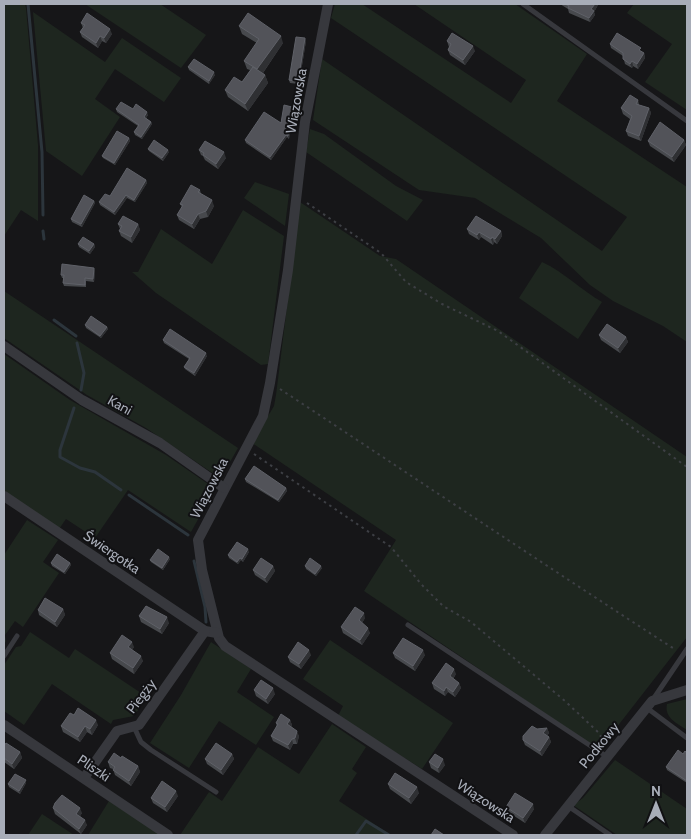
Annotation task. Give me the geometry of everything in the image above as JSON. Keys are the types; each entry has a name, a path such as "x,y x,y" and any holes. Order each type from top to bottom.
{"street":[{"name":"Wiązowska","path":"328,4 305,122 288,270 263,416 198,540 202,570 217,633 225,646 513,835"},
{"name":"Kani","path":"4,346 82,400 160,443 224,488"},
{"name":"Świergotka","path":"4,496 205,630"},
{"path":"205,630 217,633"},
{"name":"Piegży","path":"84,778 117,730 138,725 205,630"},
{"path":"649,704 687,690"},
{"name":"Podkowy","path":"544,835 649,704"},
{"name":"Pliszki","path":"4,725 168,835"}],"lane":[{"path":"523,4 687,121"},
{"path":"408,626 608,754"},
{"path":"4,656 17,636"},
{"path":"687,649 649,704 687,738"},
{"path":"134,726 141,742 216,792"},
{"path":"567,806 610,835"}],"path":[{"path":"296,196 381,253 406,282 442,304 498,331 687,467"},
{"path":"270,383 447,498 493,532 682,654"},
{"path":"256,455 391,547 421,584 444,606 471,622 598,732 608,754"}],"shaded area":[{"path":"4,4 25,4 26,8 38,145 38,221 21,210 4,236"},
{"path":"85,4 160,4 206,35 181,68"},
{"path":"335,4 362,4 511,103 526,80 414,4 515,4 587,54 557,101 687,187 687,342 663,326 613,301 590,285 541,238 475,198 419,190 313,120 322,59 602,251 627,217 331,18"},
{"path":"634,4 687,4 687,110 645,82 672,44 627,13"},
{"path":"33,12 105,62 122,38 181,78 164,102 115,69 95,99 120,117 82,176 46,151"},
{"path":"310,129 324,134 396,186 423,200 407,221 306,152"},
{"path":"255,182 289,194 285,226 244,198"},
{"path":"300,202 380,256 396,259 687,457 687,637 599,750 364,591 396,540 252,443 274,406"},
{"path":"243,210 284,236 268,364 261,365 156,293 132,272 138,272 161,229 212,264"},
{"path":"542,262 602,302 578,339 519,298"},
{"path":"4,291 238,448 226,469 214,474 146,428 87,395 4,338"},
{"path":"4,354 70,400 166,455 208,484 211,496 191,532 128,490 95,538 66,519 59,529 4,492"},
{"path":"27,520 58,540 43,562 59,573 23,627 15,621 5,635 6,641 4,645 4,555"},
{"path":"30,632 69,658 75,649 147,697 134,716 113,720 111,724 52,684 24,725 4,711 4,665 16,647 21,646"},
{"path":"330,640 453,723 422,769 338,716 343,706 303,679"},
{"path":"211,642 251,669 237,692 274,717 256,745 219,721 189,768 150,743 181,695"},
{"path":"687,699 687,730 669,717 667,704"},
{"path":"332,724 366,747 352,769 357,773 339,801 391,835 180,835 209,792 222,801 258,747 299,774"},
{"path":"615,760 687,809 687,835 617,835 573,805 583,798"},
{"path":"109,801 161,835 88,835"},
{"path":"42,814 74,835 28,835"}],"building":[{"path":"565,4 595,4 591,9 594,11 589,18 568,8 569,6"},
{"path":"87,13 110,29 104,38 100,36 96,43 80,32 85,25 81,23"},
{"path":"248,13 281,36 257,69 244,61 259,39 239,26"},
{"path":"452,33 473,46 463,60 448,50 451,44 447,41"},
{"path":"617,33 641,48 639,50 644,53 637,64 632,61 630,64 623,59 623,53 610,44"},
{"path":"296,37 305,38 298,82 289,80"},
{"path":"194,59 214,72 209,81 188,67"},
{"path":"253,67 265,75 245,104 225,90 234,77 242,82"},
{"path":"630,95 638,100 636,104 649,108 639,136 626,131 632,116 621,108"},
{"path":"121,102 133,109 136,104 147,112 144,117 151,122 141,137 134,132 139,125 116,109"},
{"path":"284,105 292,107 288,136 286,135 270,157 245,140 264,112 281,123"},
{"path":"660,122 684,140 672,157 648,141"},
{"path":"117,131 129,138 114,163 102,156"},
{"path":"154,140 168,150 162,158 148,149"},
{"path":"205,141 224,152 216,164 199,150"},
{"path":"127,168 146,180 134,200 126,195 114,212 99,202 105,194 110,196"},
{"path":"191,185 200,190 198,192 212,200 206,211 198,214 192,224 177,215 183,205 180,204"},
{"path":"84,195 94,201 81,224 71,219"},
{"path":"123,216 138,224 131,237 119,231 122,226 118,224"},
{"path":"476,216 501,231 495,239 492,237 491,239 479,232 477,235 467,229"},
{"path":"83,237 94,244 89,251 78,244"},
{"path":"62,264 94,268 93,279 85,278 85,285 63,283 64,275 61,275"},
{"path":"91,316 107,327 100,336 85,325"},
{"path":"607,324 626,337 618,348 599,335"},
{"path":"170,329 206,353 194,373 184,367 190,358 163,340"},
{"path":"254,466 286,488 278,500 245,479"},
{"path":"237,542 248,549 242,559 240,558 237,562 228,555"},
{"path":"158,549 169,557 162,568 150,560"},
{"path":"57,554 70,563 64,572 51,563"},
{"path":"261,558 273,566 265,578 253,570"},
{"path":"310,558 321,566 315,574 305,566"},
{"path":"45,598 63,609 55,622 38,610"},
{"path":"146,606 167,617 160,629 139,616"},
{"path":"355,607 364,613 359,620 368,628 360,640 341,627"},
{"path":"122,635 132,642 128,647 141,656 133,668 110,653"},
{"path":"403,638 423,650 413,666 393,653"},
{"path":"298,642 309,650 299,664 288,657"},
{"path":"446,663 454,669 450,676 459,683 453,692 446,687 444,691 432,683"},
{"path":"261,680 273,688 266,699 254,690"},
{"path":"78,708 96,720 90,729 85,726 78,737 61,726 70,713 74,715"},
{"path":"281,714 290,720 287,724 297,731 295,738 288,745 271,736"},
{"path":"532,726 537,729 547,728 543,733 549,737 540,751 523,740 523,736"},
{"path":"6,743 20,752 12,764 4,758 4,746"},
{"path":"216,743 232,754 221,770 205,759"},
{"path":"678,750 683,754 685,751 687,753 687,781 666,767"},
{"path":"114,753 138,766 129,781 113,770 115,767 108,762"},
{"path":"435,754 443,759 438,768 429,762"},
{"path":"395,773 417,787 409,798 388,784"},
{"path":"15,774 26,780 19,791 8,784"},
{"path":"162,781 176,791 165,807 151,798"},
{"path":"515,793 533,804 523,818 506,807"},
{"path":"62,795 80,808 76,814 85,820 79,829 53,808"},
{"path":"435,829 444,835 431,835"}],"waterway":[{"path":"28,4 42,152 43,215"},
{"path":"43,231 44,239"},
{"path":"54,320 76,336"},
{"path":"77,343 84,373 81,390"},
{"path":"74,408 60,450 60,457 80,468 95,472 121,490"},
{"path":"129,495 188,535"},
{"path":"194,561 205,607 206,622"},
{"path":"356,835 366,821 389,835"}]}
